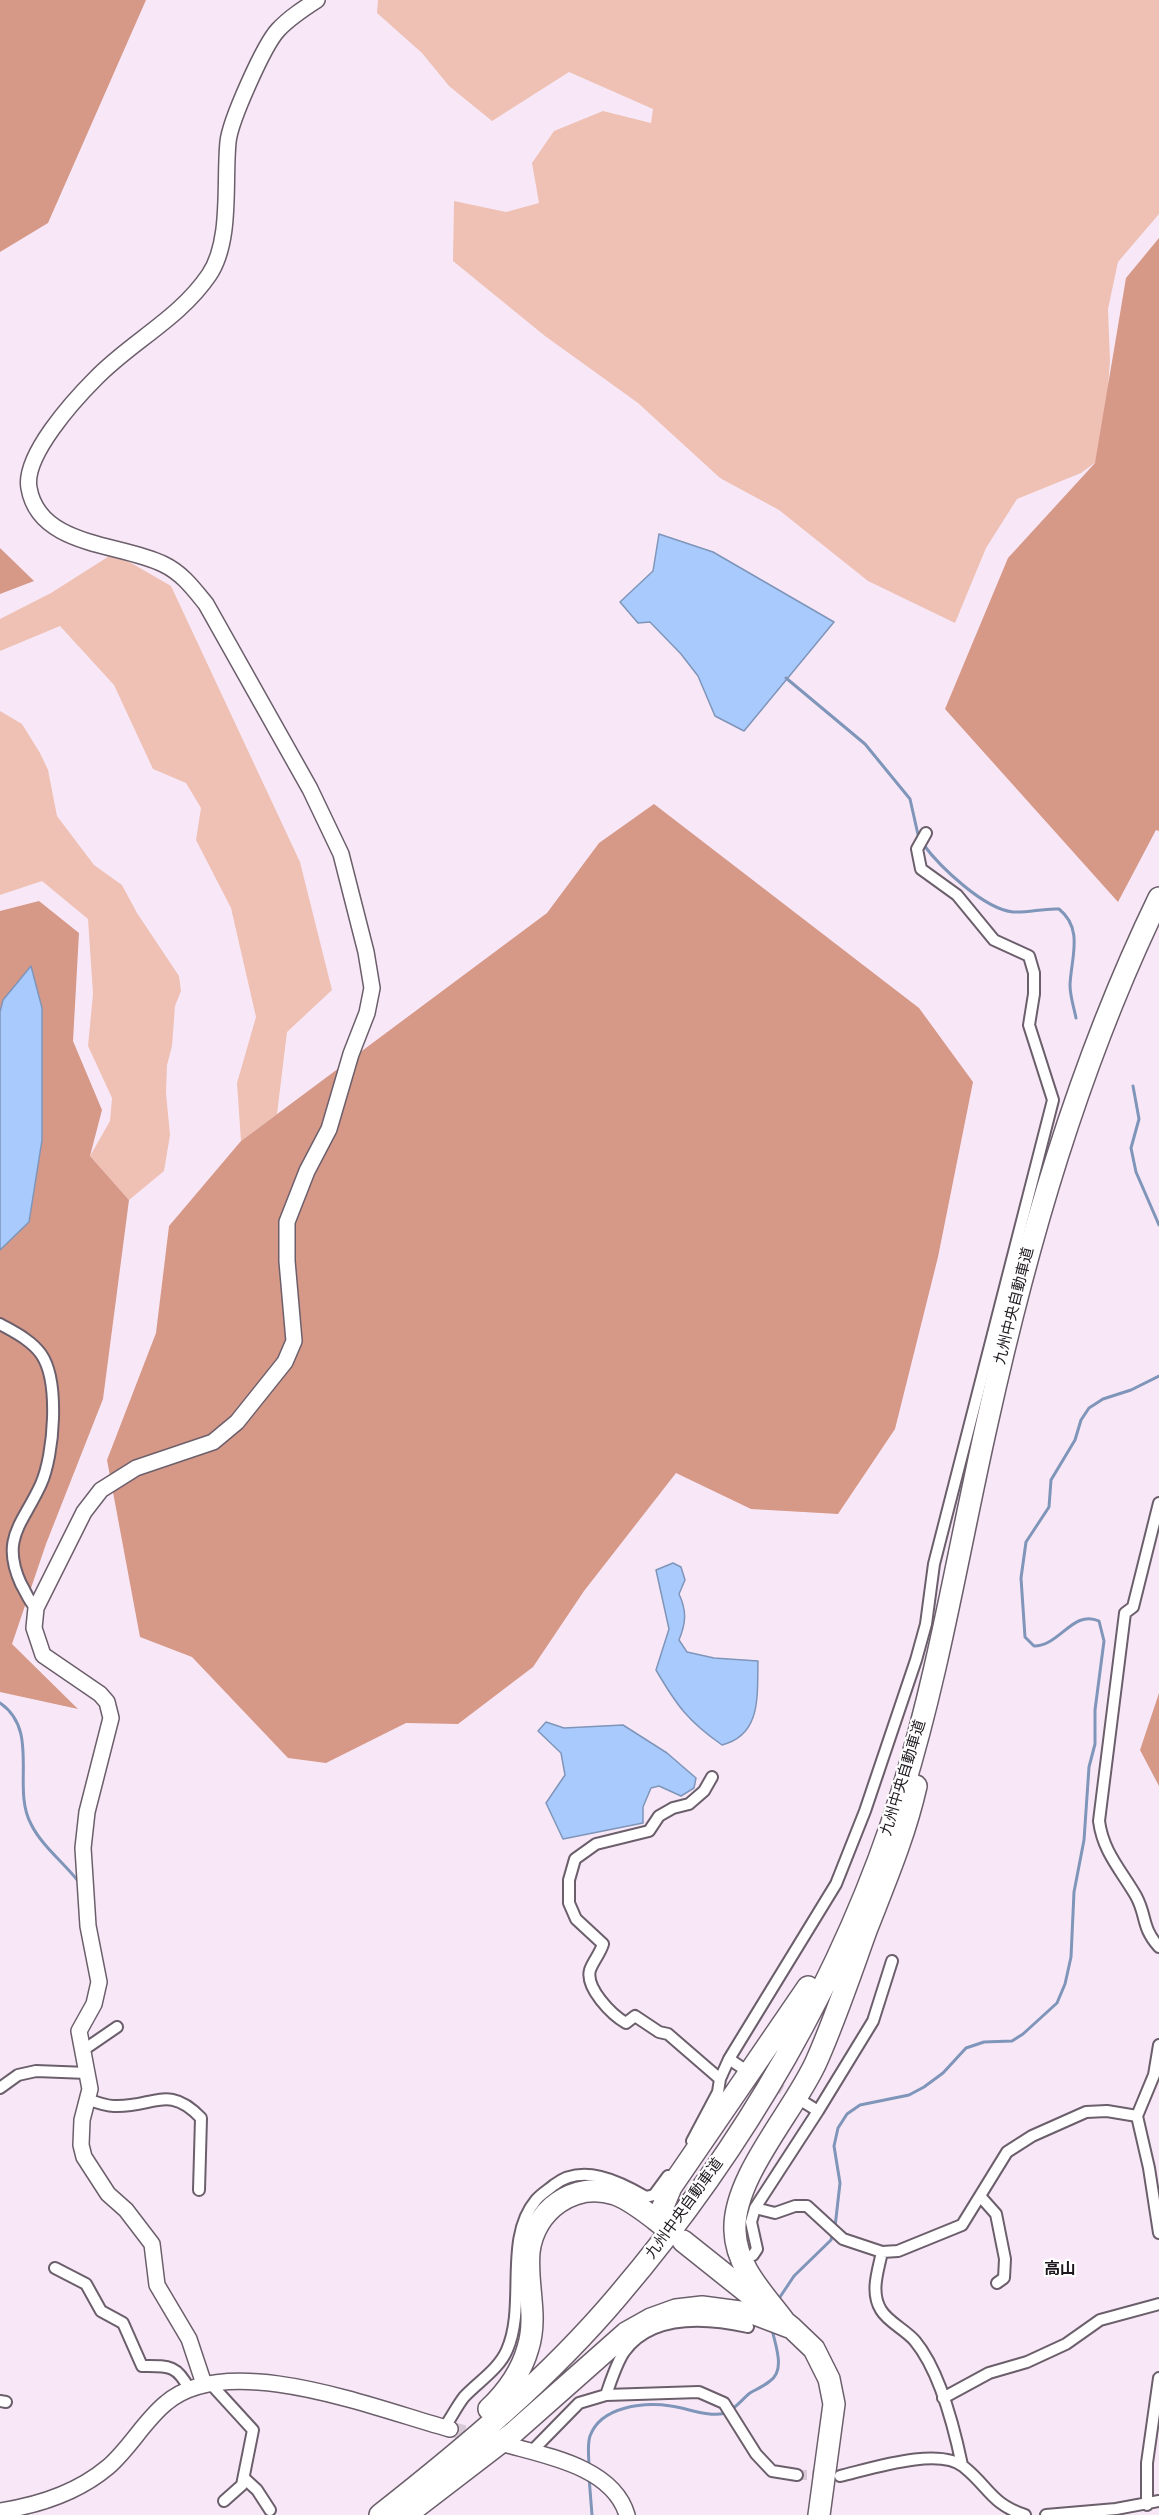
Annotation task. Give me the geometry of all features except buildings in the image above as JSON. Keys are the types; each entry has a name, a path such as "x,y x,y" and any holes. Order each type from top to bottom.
{"highway":[{"name":"九州中央自動車道","path":"381,2515 494,2422 616,2299 676,2224 762,2098 822,1990 880,1855 918,1736 950,1600 988,1416 1040,1209 1118,988 1159,898"},
{"name":"九州中央自動車道","path":"396,2515 465,2461 586,2344 688,2225 749,2137 837,1984 887,1858 929,1731 1020,1312 1044,1224 1082,1107 1159,920"},
{"path":"369,2515 499,2399 519,2374 529,2348 532,2325 530,2252 534,2231 543,2215 558,2201 578,2193 596,2191 616,2194 661,2224 671,2187 793,2012 840,1930 890,1802 950,1600"},
{"path":"788,2325 751,2277 739,2253 735,2230 739,2204 750,2175 816,2062 910,1814 929,1731"},
{"path":"683,2241 788,2325 814,2349 829,2379 834,2404 819,2513"},
{"path":"406,2515 513,2433 626,2333 651,2319 676,2310 702,2307 755,2314 788,2325"}],"street":[{"path":"201,2385 189,2339 157,2285 152,2244 126,2210 108,2194 84,2157 81,2135 90,2089 79,2036 80,2025 94,2004 99,1982 87,1916 83,1848 87,1812 111,1718 107,1702 100,1694 43,1654 34,1628 36,1608 84,1512 100,1490 136,1468 213,1442 237,1422 285,1362 294,1341 287,1261 287,1222 307,1171 329,1129 351,1054 367,1013 372,988 366,952 341,854 310,789 206,604 184,578 162,564 64,533 47,522 34,504 28,485 32,461 52,431 96,378 159,329 209,275 220,255 228,139 237,114 260,61 276,32 317,0"},
{"path":"0,2511 65,2495 108,2467 166,2402 201,2385 235,2380 280,2384 329,2394 447,2428 463,2398 507,2351 516,2318 517,2258 527,2217 536,2200 560,2181 583,2173 625,2185 646,2197 654,2195 683,2157 718,2092 720,2079 729,2059 836,1884 864,1811 916,1660 926,1624 934,1564 1053,1100 1029,1024 1034,994 1034,973 1029,956 994,940 957,895 921,869 917,849 926,833"},
{"path":"0,1324 27,1340 41,1353 47,1366 53,1403 50,1454 40,1485 16,1524 10,1553 10,1564 15,1575 36,1608"},
{"path":"1159,1503 1133,1607 1125,1613 1098,1821 1106,1852 1137,1899 1147,1934 1159,1947"},
{"path":"712,1777 704,1791 689,1804 673,1808 659,1816 649,1831 596,1844 575,1858 569,1880 569,1903 576,1919 603,1944 590,1971 592,1985 605,2004 618,2019 626,2022 635,2016 659,2032 668,2034 720,2079"},
{"path":"753,2255 757,2249 751,2222 755,2208 873,2021 892,1961"},
{"path":"82,2051 117,2027"},
{"path":"1159,2045 1156,2075 1137,2116 1155,2185 1159,2233"},
{"path":"729,2059 744,2069"},
{"path":"0,2088 18,2075 36,2071 87,2073"},
{"path":"87,2099 114,2106 168,2097 190,2107 201,2118 199,2190"},
{"path":"802,2101 818,2111"},
{"path":"755,2208 775,2213 800,2205 811,2209 843,2239 882,2252 898,2252 962,2225 1007,2152 1032,2136 1086,2112 1107,2111 1137,2116"},
{"path":"980,2196 996,2214 1005,2259 1004,2278 997,2283"},
{"path":"882,2252 874,2288 881,2310 915,2341 927,2361 943,2398 962,2465 1004,2508 1025,2515"},
{"path":"55,2268 86,2284 101,2311 123,2323 142,2366 167,2366 182,2374 201,2385 253,2430 242,2485 224,2501"},
{"path":"943,2398 989,2373 1027,2362 1066,2344 1100,2319 1159,2304"},
{"path":"606,2395 624,2353 638,2337 652,2328 687,2321 717,2320 748,2327"},
{"path":"1147,2505 1147,2463 1159,2378"},
{"path":"532,2451 579,2403 606,2395 699,2392 724,2403 756,2454 772,2471 797,2475"},
{"path":"504,2444 532,2451 605,2480 624,2504 627,2515"},
{"path":"840,2476 938,2458 962,2465"},
{"path":"244,2478 257,2490 270,2510"},
{"path":"1046,2515 1147,2505 1159,2501"}],"shaded area":[{"path":"0,0 146,0 48,223 0,252"},
{"path":"378,0 1159,0 1159,214 1118,262 1108,309 1110,361 1108,388 1115,448 1081,473 1017,499 986,548 955,623 868,581 779,510 720,478 638,403 545,336 453,261 454,201 506,212 539,203 532,163 554,131 603,111 651,123 653,109 569,72 492,121 449,86 422,53 377,13"},
{"path":"1159,238 1159,831 1156,830 1118,902 945,709 1008,558 1095,463 1126,278"},
{"path":"0,548 34,581 0,594"},
{"path":"114,553 171,586 300,862 332,990 287,1032 277,1114 241,1141 237,1083 256,1017 231,908 196,840 201,808 186,783 153,769 114,685 60,626 0,651 0,619 51,593"},
{"path":"0,711 22,724 40,753 48,770 57,816 94,865 122,885 137,913 179,976 181,991 175,1006 172,1046 167,1065 166,1093 170,1135 164,1171 129,1200 90,1156 110,1121 112,1098 88,1046 93,994 88,919 42,881 0,895"},
{"path":"654,804 919,1008 973,1082 938,1257 895,1429 838,1514 751,1509 676,1473 584,1591 533,1667 458,1724 406,1723 326,1763 288,1758 192,1657 140,1637 107,1460 156,1333 169,1226 241,1141 547,913 599,843"},
{"path":"39,901 79,933 73,1041 102,1110 90,1156 129,1200 103,1399 46,1544 12,1644 78,1709 0,1692 0,911"},
{"path":"1159,1693 1159,1786 1140,1750"}],"water":[{"path":"659,534 713,552 834,622 744,731 715,716 698,676 681,654 650,622 638,623 620,602 653,571"},
{"path":"31,966 42,1008 42,1140 29,1222 0,1250 0,1012 3,1000"},
{"path":"673,1563 681,1567 685,1580 679,1594 685,1617 679,1640 687,1652 714,1658 758,1661 757,1700 751,1723 735,1740 722,1745 684,1712 656,1670 669,1629 656,1570"},
{"path":"546,1722 564,1728 623,1725 667,1753 696,1778 694,1788 681,1796 659,1786 651,1788 643,1807 643,1823 563,1839 546,1803 565,1775 561,1753 538,1731"}],"waterway":[{"path":"786,678 865,744 910,799 919,839"},
{"path":"923,844 951,875 989,903 1013,912 1059,909 1067,917 1074,935 1070,985 1076,1018"},
{"path":"1133,1086 1139,1119 1131,1148 1136,1172 1159,1225"},
{"path":"835,2227 840,2183 834,2146 838,2128 847,2114 860,2105 909,2095 924,2087 943,2073 966,2048 984,2042 1012,2041 1057,2003 1065,1984 1071,1957 1074,1892 1084,1840 1089,1767 1095,1744 1095,1710 1104,1641 1099,1621 1090,1619 1074,1624 1043,1644 1034,1646 1025,1637 1021,1578 1026,1542 1049,1507 1051,1480 1075,1440 1081,1420 1089,1408 1103,1399 1131,1390 1159,1376"},
{"path":"0,1703 12,1715 23,1744 23,1793 31,1824 47,1847 78,1881"},
{"path":"780,2297 794,2276 831,2240 833,2233"},
{"path":"589,2468 590,2436 596,2426 613,2412 636,2406 660,2405 706,2414 725,2413 750,2393 768,2383 775,2376 778,2364 772,2329"},
{"path":"589,2477 592,2515"}],"tunnel":[{"path":"747,2071 799,2099"},
{"path":"450,2429 484,2438"},
{"path":"797,2475 828,2475"}],"district":[{"name":"高山","path":"1060,2270"}]}
